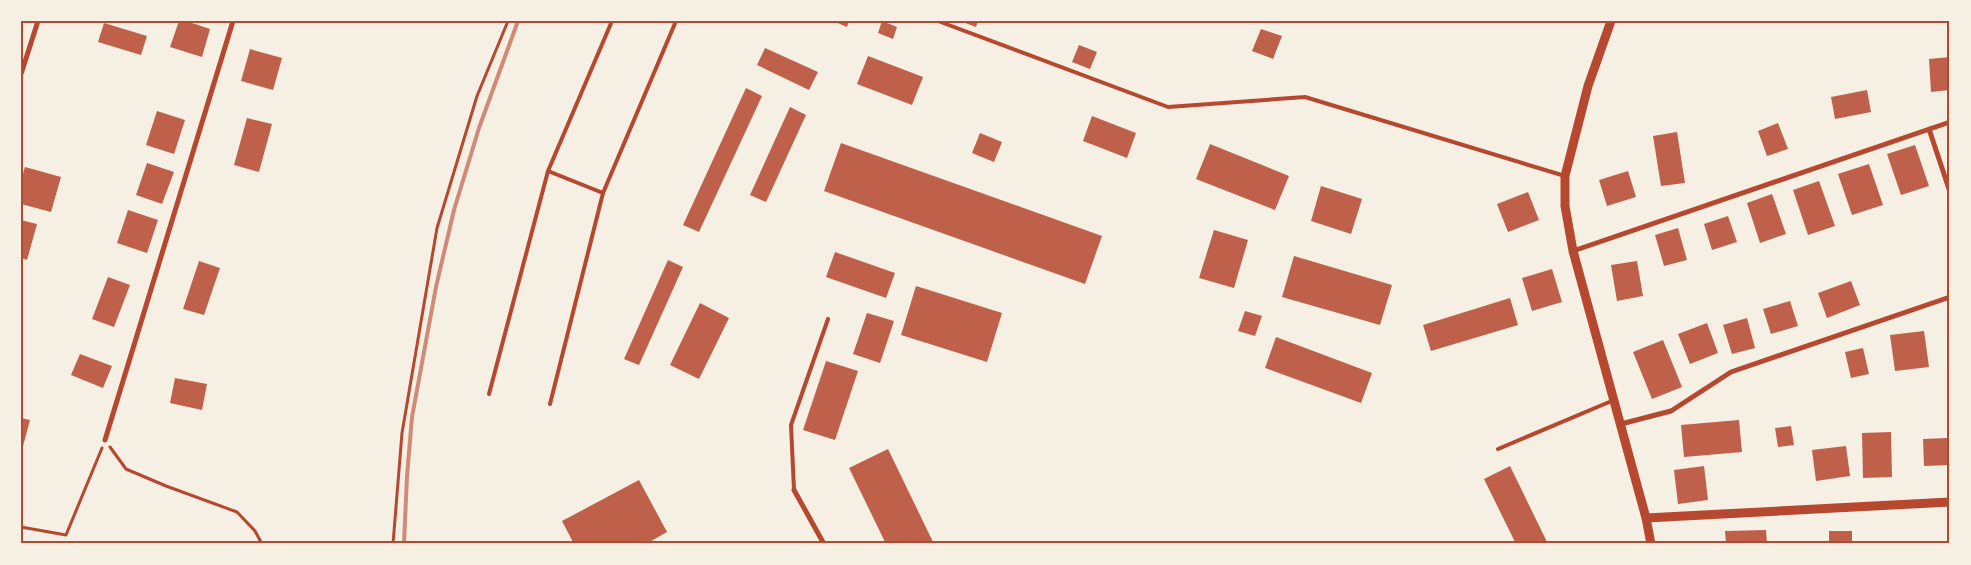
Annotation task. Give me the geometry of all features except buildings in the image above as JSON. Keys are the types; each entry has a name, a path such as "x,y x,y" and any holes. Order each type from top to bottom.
{"street":[{"path":"21,74 38,21"},
{"path":"105,440 233,21"},
{"path":"1611,21 1588,86 1565,176 1565,206 1573,251 1621,424 1651,544"},
{"path":"1573,251 1950,122"},
{"path":"1929,129 1950,192"},
{"path":"1621,424 1671,410 1731,372 1950,297"},
{"path":"794,490 824,544"},
{"path":"1646,518 1950,502"}],"lane":[{"path":"489,394 548,171 612,21"},
{"path":"550,404 603,193 676,21"},
{"path":"938,21 1168,108 1305,97 1565,176"},
{"path":"548,171 603,193"},
{"path":"794,490 791,425 828,319"},
{"path":"1498,449 1614,400"}],"path":[{"path":"393,544 402,433 437,228 477,96 508,21"},
{"path":"21,527 66,535 105,440"},
{"path":"105,440 126,469 236,512 255,531 262,544"}],"railway":[{"path":"404,544 412,417 436,287 454,210 479,128 518,21"}]}
